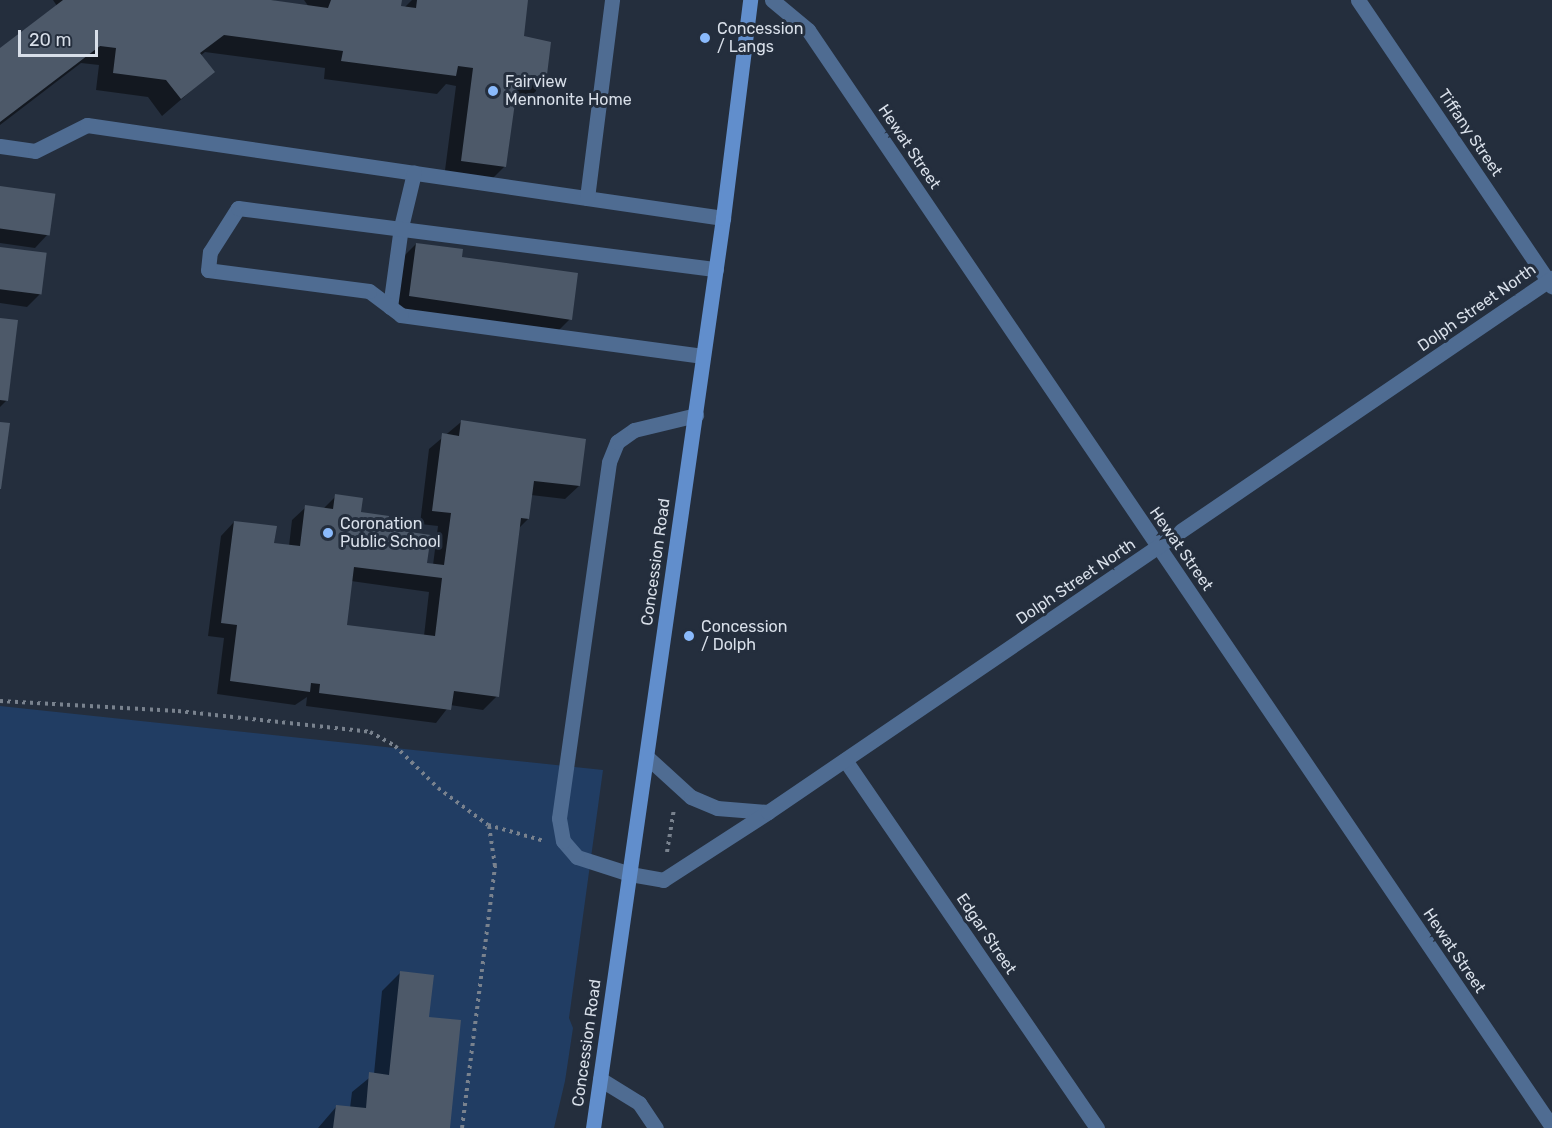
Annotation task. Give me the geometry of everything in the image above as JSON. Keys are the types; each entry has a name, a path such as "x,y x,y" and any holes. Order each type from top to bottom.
{"main road":[{"name":"Concession Road","path":"593,1128 696,415 750,0"}],"street":[{"path":"587,198 612,0"},
{"name":"Hewat Street","path":"772,0 808,30 1552,1127"},
{"name":"Tiffany Street","path":"1358,0 1551,282"},
{"path":"0,146 35,152 87,126 723,218"},
{"path":"390,307 401,227 414,173"},
{"path":"704,356 401,315 369,291 208,270 210,252 238,208 716,269"},
{"name":"Dolph Street North","path":"696,415 634,430 618,442 609,462 559,818 563,841 578,857 630,874 663,880 768,812 1551,282"},
{"path":"647,757 691,797 717,807 768,812"},
{"name":"Edgar Street","path":"845,760 1097,1128"},
{"path":"600,1079 639,1103 656,1128"}],"path":[{"path":"0,701 178,711 370,732 395,746 438,788 488,825 544,841"},
{"path":"667,853 675,799"},
{"path":"462,1128 495,866 488,825"}],"shaded area":[{"path":"0,706 603,770 569,1018 573,1028 565,1081 554,1128 0,1128"}],"building":[{"name":"Fairview Mennonite Home","path":"63,0 271,0 328,8 331,0 402,0 401,6 416,8 417,0 528,0 524,36 551,42 546,83 518,81 506,167 461,161 473,68 458,66 456,76 341,61 343,51 224,35 200,53 215,72 181,99 166,80 113,73 116,48 100,46 0,122 0,48"},
{"path":"0,186 55,194 50,235 0,228"},
{"path":"416,243 463,249 462,257 578,273 572,320 409,296"},
{"path":"0,247 47,253 42,294 0,289"},
{"path":"0,318 18,320 8,401 0,400"},
{"path":"461,420 586,439 580,486 534,481 529,519 521,518 499,697 454,691 451,710 319,693 320,684 311,683 310,692 230,681 237,625 221,623 234,521 277,526 274,543 300,546 305,505 333,509 335,494 363,498 361,512 389,516 388,529 431,535 427,563 444,565 451,513 432,511 442,433 459,436","holes":["354,567 442,578 435,636 347,625"]},
{"path":"0,422 10,423 1,489 0,489"},
{"path":"400,971 434,975 429,1017 461,1020 450,1128 333,1128 336,1105 366,1108 369,1072 389,1075"}],"place":[{"name":"Concession / Langs","path":"705,38"},
{"name":"Fairview Mennonite Home","path":"493,91"},
{"name":"Coronation Public School","path":"328,533"},
{"name":"Concession / Dolph","path":"689,636"}]}
